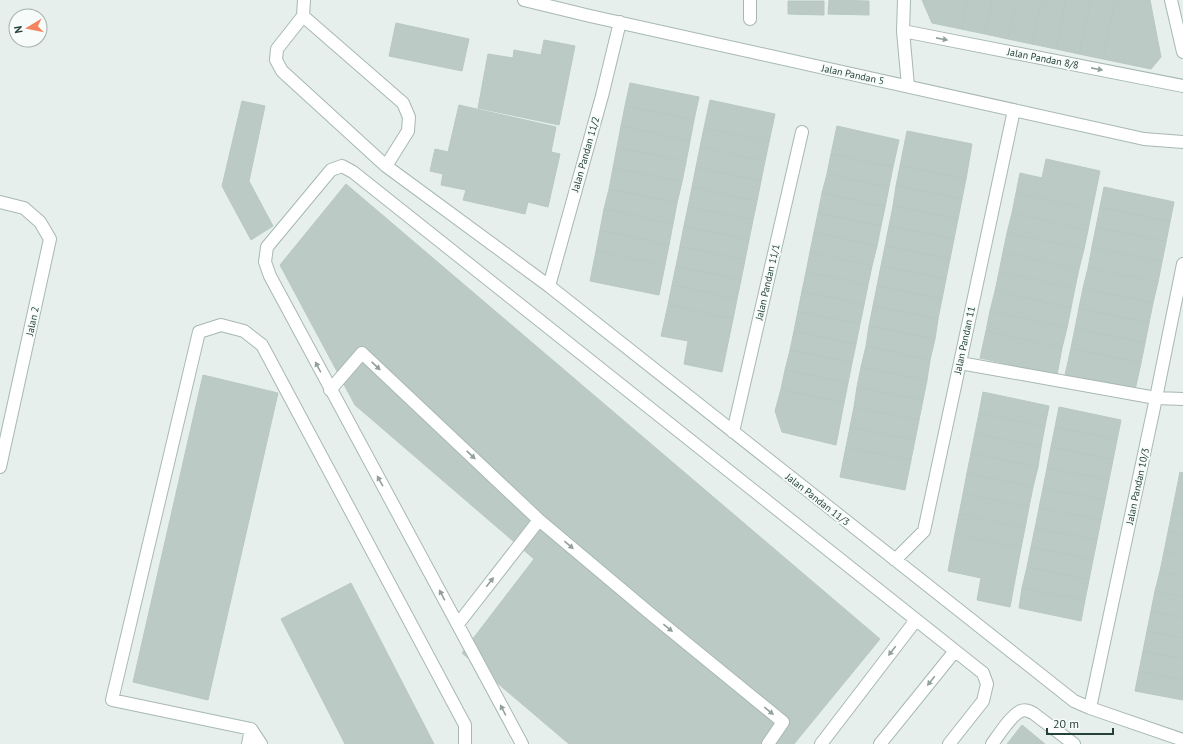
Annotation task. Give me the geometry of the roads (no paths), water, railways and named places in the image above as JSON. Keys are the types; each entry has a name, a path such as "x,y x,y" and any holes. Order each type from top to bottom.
{"street":[{"path":"304,0 303,16 403,103 409,117 408,131 386,166"},
{"name":"Jalan Pandan 5","path":"524,0 1014,110 1144,138 1183,142"},
{"path":"750,0 750,19"},
{"path":"904,0 903,31 908,86"},
{"path":"1172,0 1183,52"},
{"name":"Jalan Pandan 11/3","path":"303,16 277,50 276,60 282,71 386,166 549,286 1074,701 1090,708 1183,740"},
{"name":"Jalan Pandan 11/2","path":"549,286 602,96 620,22"},
{"name":"Jalan Pandan 8/8","path":"903,31 1183,86"},
{"name":"Jalan Pandan 11","path":"895,560 924,531 1014,110"},
{"name":"Jalan Pandan 11/1","path":"733,432 802,132"},
{"path":"522,744 330,390 270,276 265,262 267,247 331,170 342,166 353,172 984,673 987,684 983,701 949,744"},
{"name":"Jalan 2","path":"0,202 24,208 40,222 50,239 0,467"},
{"name":"Jalan Pandan 10/3","path":"1090,708 1183,264"},
{"path":"261,744 251,729 112,700 199,332 220,326 244,331 262,344 465,725 466,744"},
{"path":"330,390 362,353 539,520 783,722 768,744"},
{"path":"960,363 1156,398 1183,399"},
{"path":"458,624 539,520"},
{"path":"821,744 916,620"},
{"path":"880,744 956,651"},
{"path":"992,744 1015,715 1020,711 1027,710 1074,744"},
{"path":"248,744 251,729"}]}
